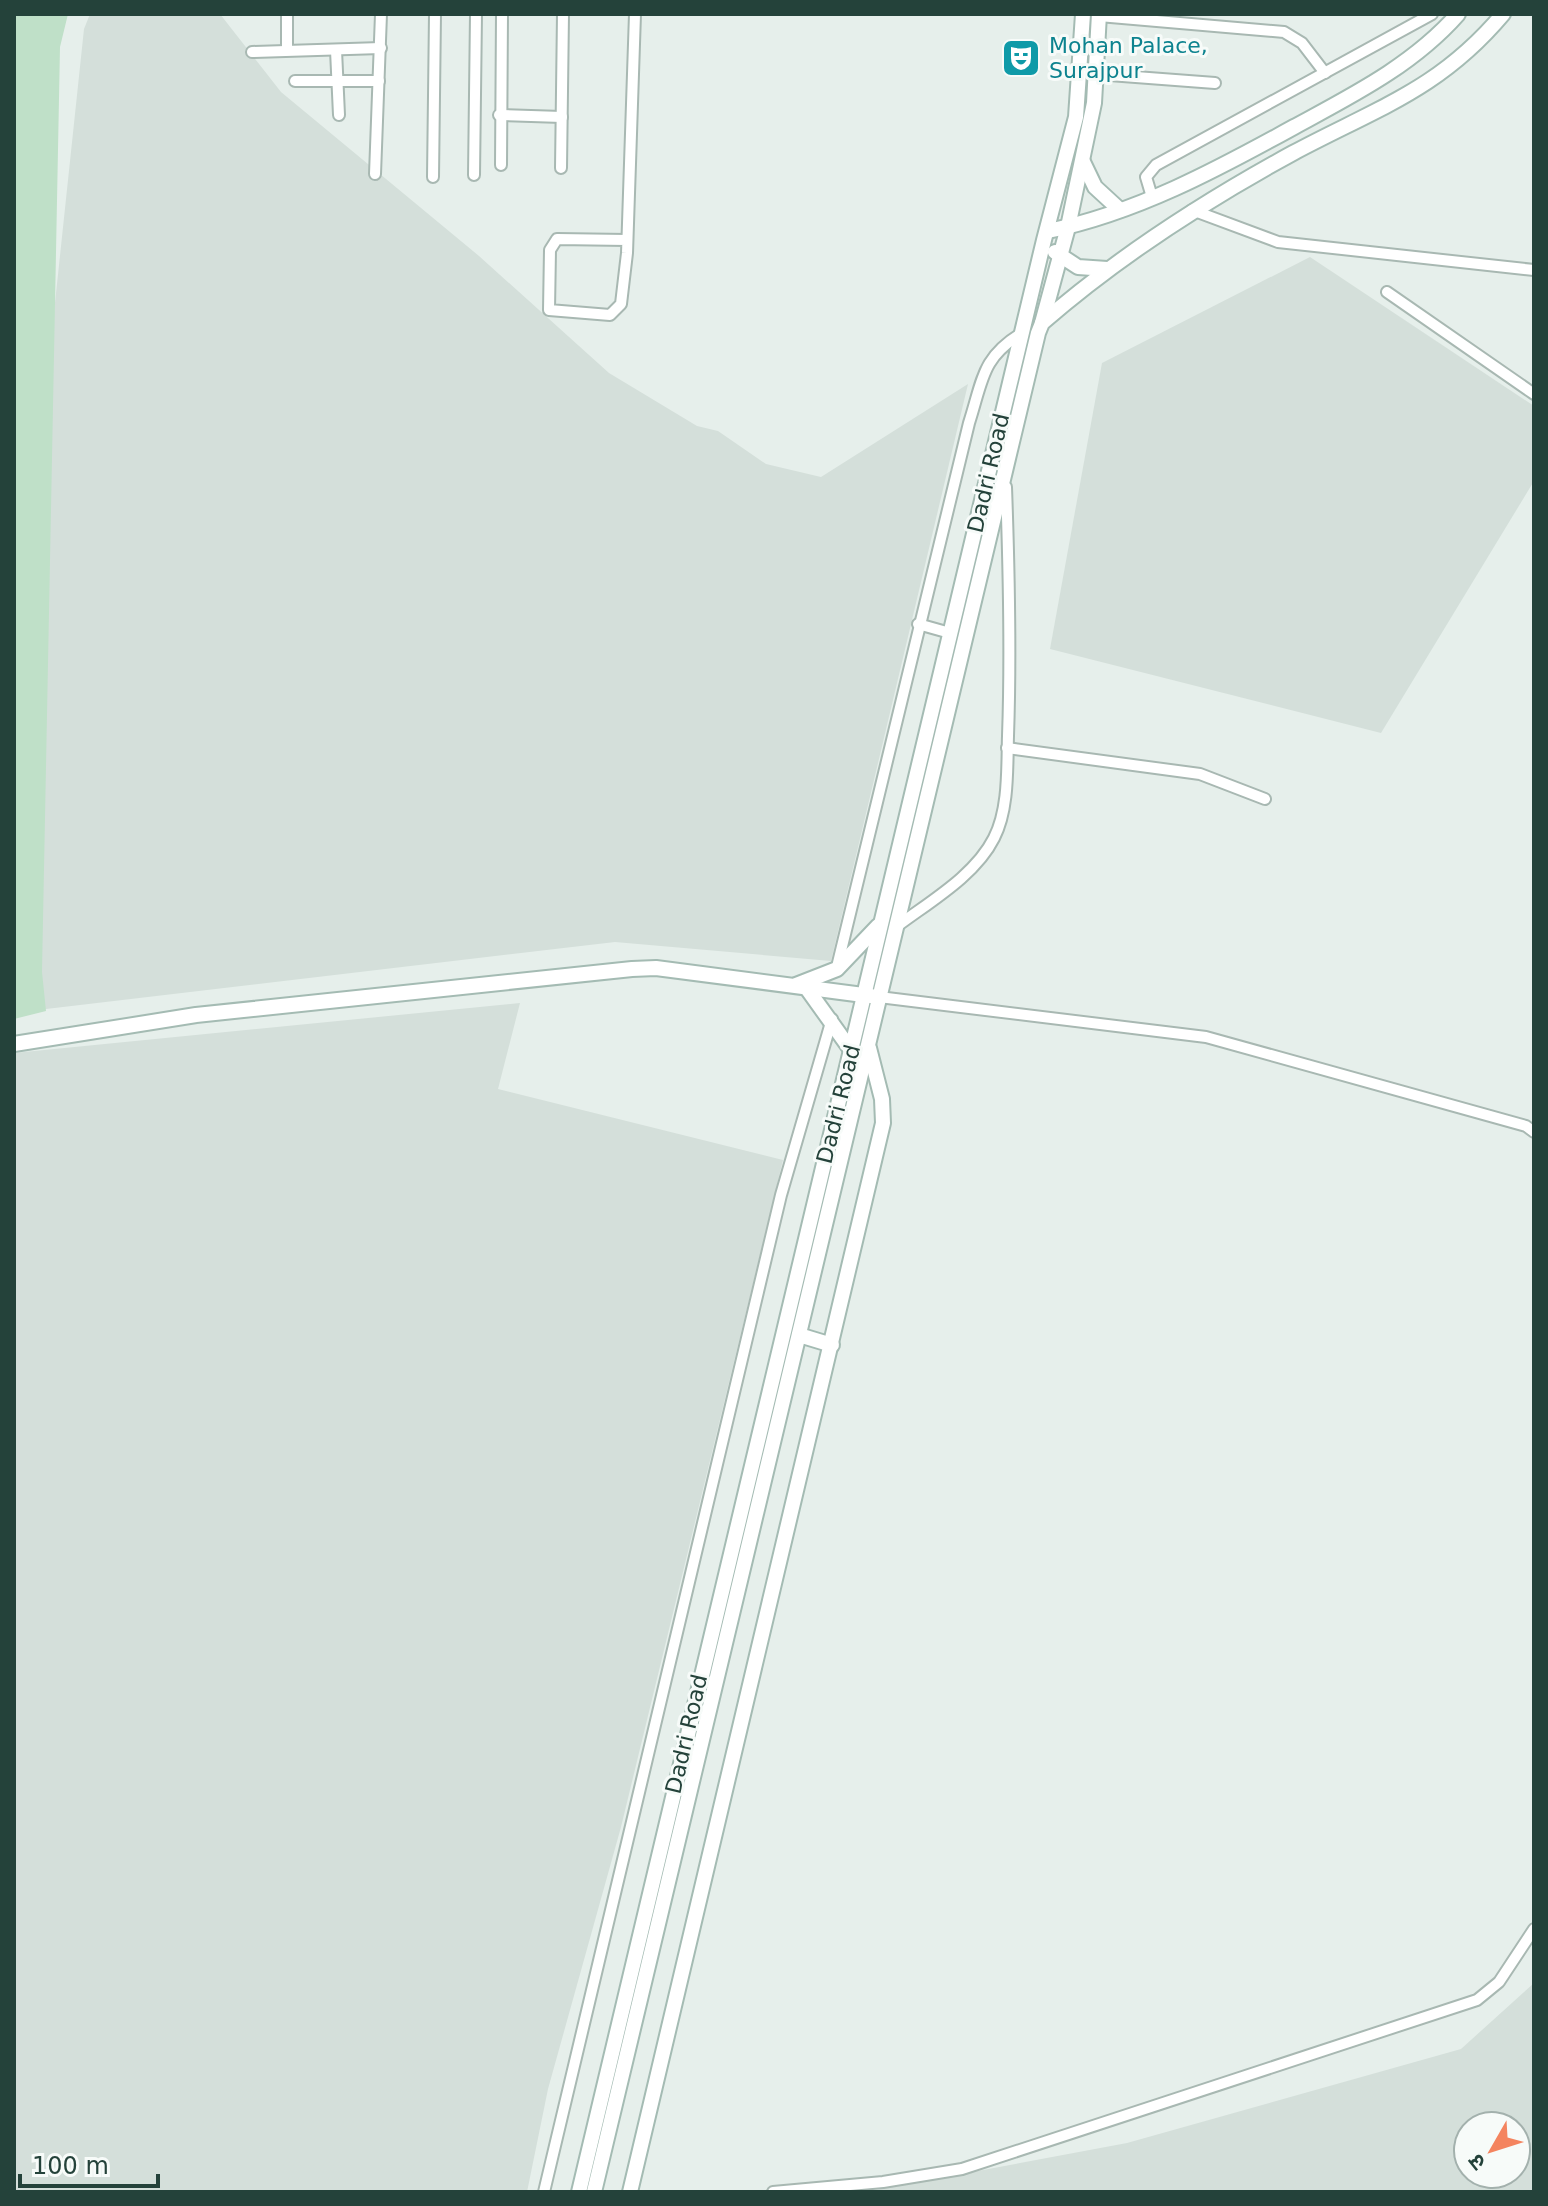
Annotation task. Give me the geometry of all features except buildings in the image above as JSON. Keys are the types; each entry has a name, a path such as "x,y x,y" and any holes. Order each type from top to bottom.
{"main road":[{"path":"1107,269 1078,267 1059,256 1046,235 1120,210 1215,170 1416,56 1458,14"},
{"path":"1040,328 1107,269 1192,210 1417,91 1479,42 1503,14"},
{"name":"Dadri Road","path":"579,2192 864,996 889,925 1068,227 1083,162 1096,74 1094,15"},
{"name":"Dadri Road","path":"594,2192 879,997 889,925 943,631 1076,117 1094,15"},
{"path":"1083,162 1095,187 1120,210"},
{"path":"792,986 837,969 889,925"},
{"path":"14,1044 196,1015 632,969 656,968 879,997"},
{"path":"808,990 832,1019 851,1050"},
{"path":"630,2192 883,1123 882,1099 868,1044"},
{"path":"799,1335 832,1345"}],"street":[{"path":"287,14 287,50"},
{"path":"375,174 381,14"},
{"path":"433,177 435,14"},
{"path":"474,175 476,14"},
{"path":"501,165 502,14"},
{"path":"561,168 563,14"},
{"path":"627,240 557,239 550,250 549,310 610,315 617,312 621,304 627,240 635,14"},
{"path":"1152,197 1146,177 1156,165 1432,14"},
{"path":"1094,15 1284,32 1302,43 1325,73"},
{"path":"252,52 381,48"},
{"path":"336,50 339,115"},
{"path":"1096,74 1215,83"},
{"path":"295,81 379,81"},
{"path":"499,115 562,117"},
{"path":"1192,210 1278,242 1534,270"},
{"path":"1387,292 1534,394"},
{"path":"837,969 969,423 988,363 1000,346 1022,333"},
{"path":"889,925 979,860 993,840 1001,813 1007,748 1011,611 1005,471"},
{"path":"918,624 943,631"},
{"path":"1007,748 1200,774 1265,799"},
{"path":"879,997 1206,1037 1526,1126 1534,1132"},
{"path":"544,2192 781,1195 832,1019"},
{"path":"773,2192 883,2182 962,2169 1477,2000 1499,1982 1534,1929"}],"shaded area":[{"path":"90,14 220,14 281,92 479,256 609,373 697,426 718,431 766,464 821,477 968,384 831,961 615,942 29,1011 14,904 14,690 84,29"},
{"path":"1310,257 1534,406 1534,481 1381,733 1050,649 1102,363"},
{"path":"520,1003 498,1089 783,1160 621,1827 548,2089 527,2192 14,2192 14,1053"},
{"path":"1534,1983 1534,2192 865,2192 1127,2143 1461,2049"}],"green space":[{"path":"14,14 68,14 60,47 42,972 46,1011 14,1019"}],"place":[{"name":"Mohan Palace, Surajpur","path":"1021,58"}]}
